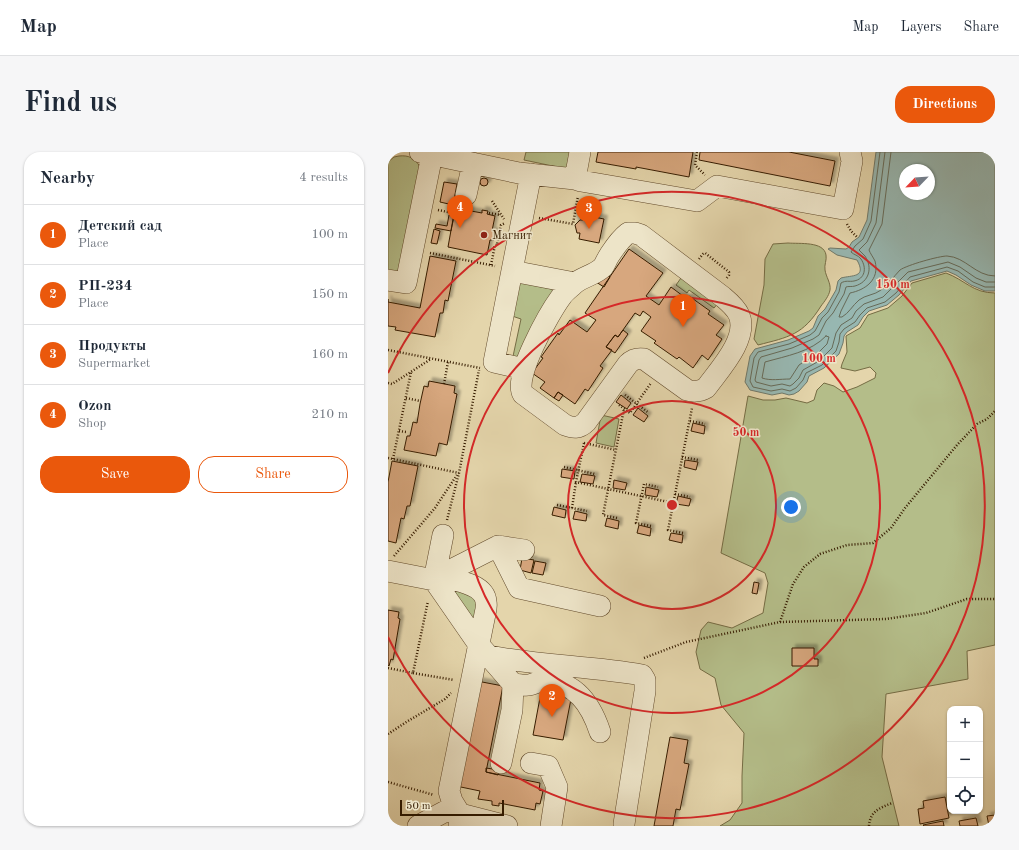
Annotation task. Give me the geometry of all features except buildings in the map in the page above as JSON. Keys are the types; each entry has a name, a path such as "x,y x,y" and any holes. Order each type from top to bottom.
{"lane":[{"path":"578,180 580,152"},
{"path":"388,280 406,283 426,153 519,173 578,180 697,201 717,186 843,209 852,161 850,152"},
{"path":"466,195 473,163"},
{"path":"524,369 494,362 506,269 515,218 531,174"},
{"path":"628,233 641,235 723,297 738,314 740,320 740,330 737,344 706,388 696,391 687,390 644,359 638,358 632,361 628,364 614,395 582,426 572,428 523,394 520,386 529,356 546,321 562,296 575,283 602,267 618,242 628,233"},
{"path":"506,269 575,283"},
{"path":"443,535 435,579 484,651 513,684 512,710 501,763"},
{"path":"435,579 498,546 524,550"},
{"path":"498,546 519,588 600,606"},
{"path":"389,566 435,579 474,585 481,591 486,600 484,651 474,672 449,791 456,812"},
{"path":"484,651 520,662 614,670 642,675 645,680 645,690 624,824"},
{"path":"513,684 528,685 544,681 561,683 579,693 594,715 600,732"},
{"path":"531,763 548,766 557,787 551,826"},
{"path":"418,826 456,812 507,826"}],"path":[{"path":"697,152 695,165 717,186"},
{"path":"489,213 515,218 573,224 578,180"},
{"path":"492,201 502,215"},
{"path":"491,265 501,226"},
{"path":"426,253 506,269"},
{"path":"388,350 479,368"},
{"path":"388,383 392,384 432,359"},
{"path":"444,384 448,362"},
{"path":"614,395 624,409 630,413 660,370"},
{"path":"393,459 411,372"},
{"path":"683,533 668,530 696,391"},
{"path":"614,395 637,404 648,412"},
{"path":"406,398 420,401"},
{"path":"617,518 604,515 624,409"},
{"path":"780,622 793,584 804,567 820,554 847,545 873,543 891,528 905,508 957,445 977,424 987,419 995,411"},
{"path":"572,508 589,418"},
{"path":"690,421 705,424"},
{"path":"399,431 406,432"},
{"path":"584,443 616,450"},
{"path":"682,457 698,460"},
{"path":"388,458 459,473"},
{"path":"564,467 595,474"},
{"path":"443,535 459,473"},
{"path":"389,566 435,508 459,473"},
{"path":"576,482 673,503"},
{"path":"651,526 636,523 644,484 658,487"},
{"path":"675,494 690,497"},
{"path":"557,505 587,511"},
{"path":"413,673 435,579"},
{"path":"642,659 686,642 780,622 886,620 926,613 967,599 995,599"},
{"path":"388,668 463,682 474,672"},
{"path":"388,734 445,699 454,690"},
{"path":"388,782 456,812"},
{"path":"869,826 876,810 892,803"}],"green space":[{"path":"526,152 570,152 567,169 524,160"},
{"path":"399,156 411,158 416,161 420,167 402,270 388,277 388,162 394,157"},
{"path":"773,244 810,244 821,247 826,255 825,270 830,285 830,290 826,299 814,316 801,329 787,337 758,345 754,339 764,285 765,259"},
{"path":"946,273 975,289 995,293 995,645 967,651 968,679 886,694 882,757 899,826 720,826 730,820 742,803 744,733 721,705 715,678 700,669 696,652 701,630 708,622 732,628 763,613 768,583 765,573 721,553 748,396 763,400 786,398 807,403 814,400 817,390 824,383 834,386 843,392 875,378 876,373 870,367 855,371 841,368 847,352 846,336 860,328 868,315 888,308 902,296 912,283"},
{"path":"681,278 719,302 714,308 689,290 687,293 676,285"},
{"path":"518,282 552,289 553,293 528,347 512,361 521,319 512,316"},
{"path":"601,415 619,419 614,447 596,443"},
{"path":"449,586 477,596 477,633"}],"water":[{"path":"876,152 995,152 995,291 985,291 971,285 947,271 911,281 899,295 887,305 869,311 858,325 847,332 844,336 839,354 824,368 809,376 807,382 799,391 789,395 782,393 772,395 750,390 745,382 750,356 755,349 788,340 809,331 813,328 818,316 825,309 836,290 838,281 841,278 854,276 859,273 860,266 857,260 837,255 828,249 846,249 859,237 867,220"}],"place":[{"name":"Ozon","path":"460,228"},
{"name":"Продукты","path":"589,229"},
{"name":"Магнит","path":"484,235"},
{"name":"Детский сад","path":"683,327"},
{"name":"РП-234","path":"552,717"}]}
